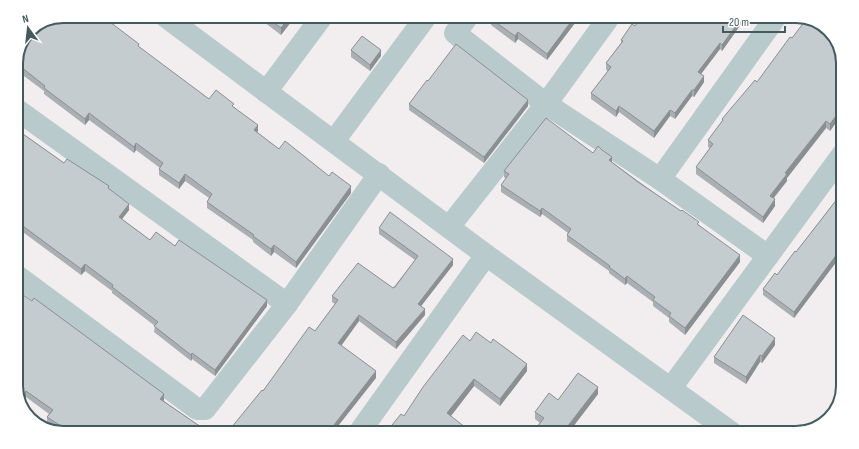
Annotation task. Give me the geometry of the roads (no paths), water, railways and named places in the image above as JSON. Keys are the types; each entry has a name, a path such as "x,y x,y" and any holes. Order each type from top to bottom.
{"street":[{"path":"174,23 486,255 723,426"},
{"path":"266,92 317,23"},
{"path":"334,141 421,23"},
{"path":"451,23 461,26 546,104 660,179 768,256"},
{"path":"449,227 546,104 605,23"},
{"path":"660,179 772,23"},
{"path":"23,114 287,304"},
{"path":"671,388 836,163"},
{"path":"23,280 200,410 207,407 287,304 379,174"},
{"path":"364,426 486,255"}]}
